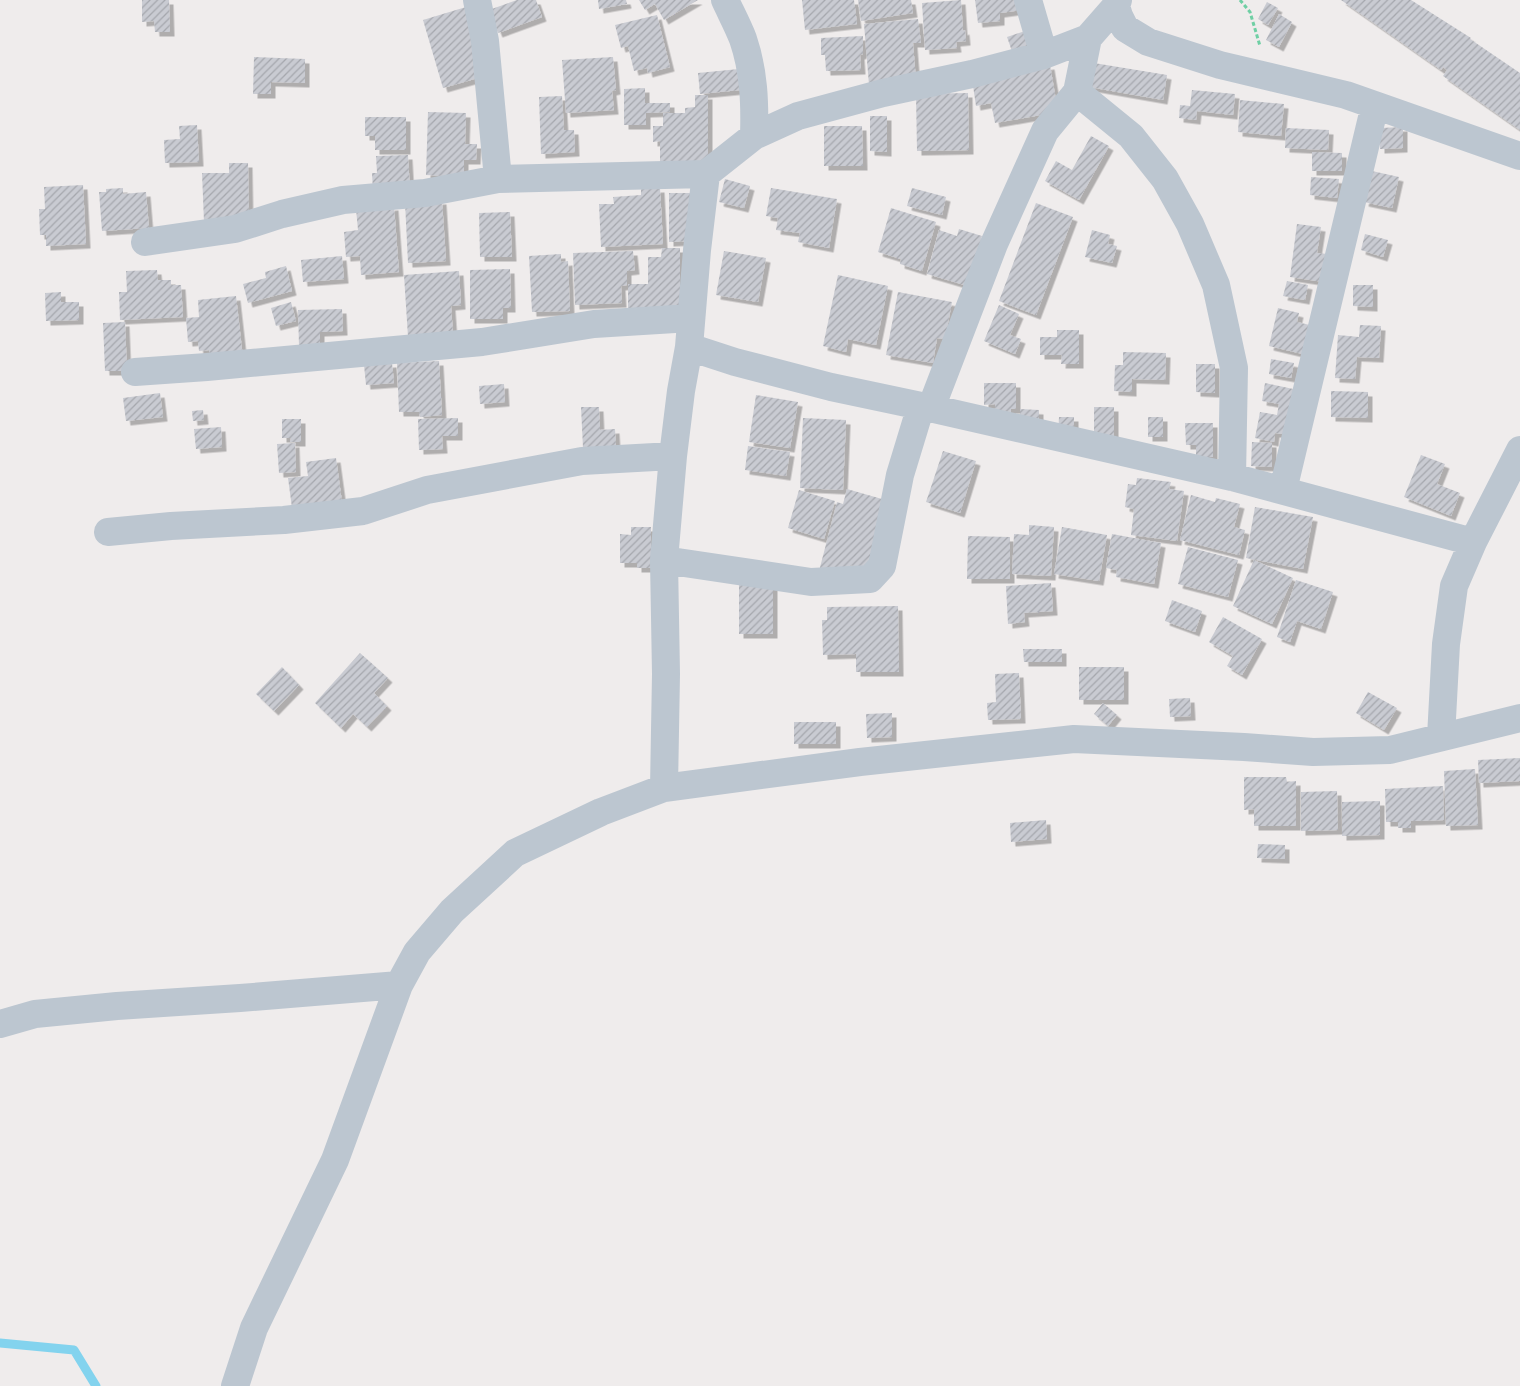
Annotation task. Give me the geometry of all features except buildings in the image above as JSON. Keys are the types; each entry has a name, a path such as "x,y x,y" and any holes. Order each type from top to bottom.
{"street":[{"path":"477,0 485,41 498,178"},
{"path":"725,0 743,39 751,71 755,95 754,136"},
{"path":"1028,0 1044,55"},
{"path":"664,560 811,582 870,579 882,566 900,475 926,407 994,244 1044,131 1077,92 1088,38 1117,3"},
{"path":"1117,3 1118,16 1126,28 1148,42 1220,65 1346,95 1520,156"},
{"path":"145,242 236,229 282,214 343,200 425,193 498,178 706,174 754,136 798,116 883,93 972,74 1044,55 1088,38"},
{"path":"1077,92 1131,136 1165,179 1190,224 1216,285 1234,368 1232,477"},
{"path":"1283,490 1375,105"},
{"path":"664,788 666,674 664,560 673,456 681,391 689,347 697,250 706,174"},
{"path":"135,372 482,342 594,324 691,318"},
{"path":"689,347 735,362 831,387 1232,477 1473,542"},
{"path":"1441,737 1446,644 1454,586 1473,542 1520,450"},
{"path":"108,532 172,526 284,520 363,510 427,490 582,461 673,456"},
{"path":"235,1386 254,1328 335,1160 399,986 417,952 452,911 515,853 600,812 664,788 860,762 1074,739 1313,752 1390,750 1520,718"},
{"path":"0,1024 35,1014 117,1006 399,986"}],"waterway":[{"path":"0,1343 74,1350 96,1386"}]}
